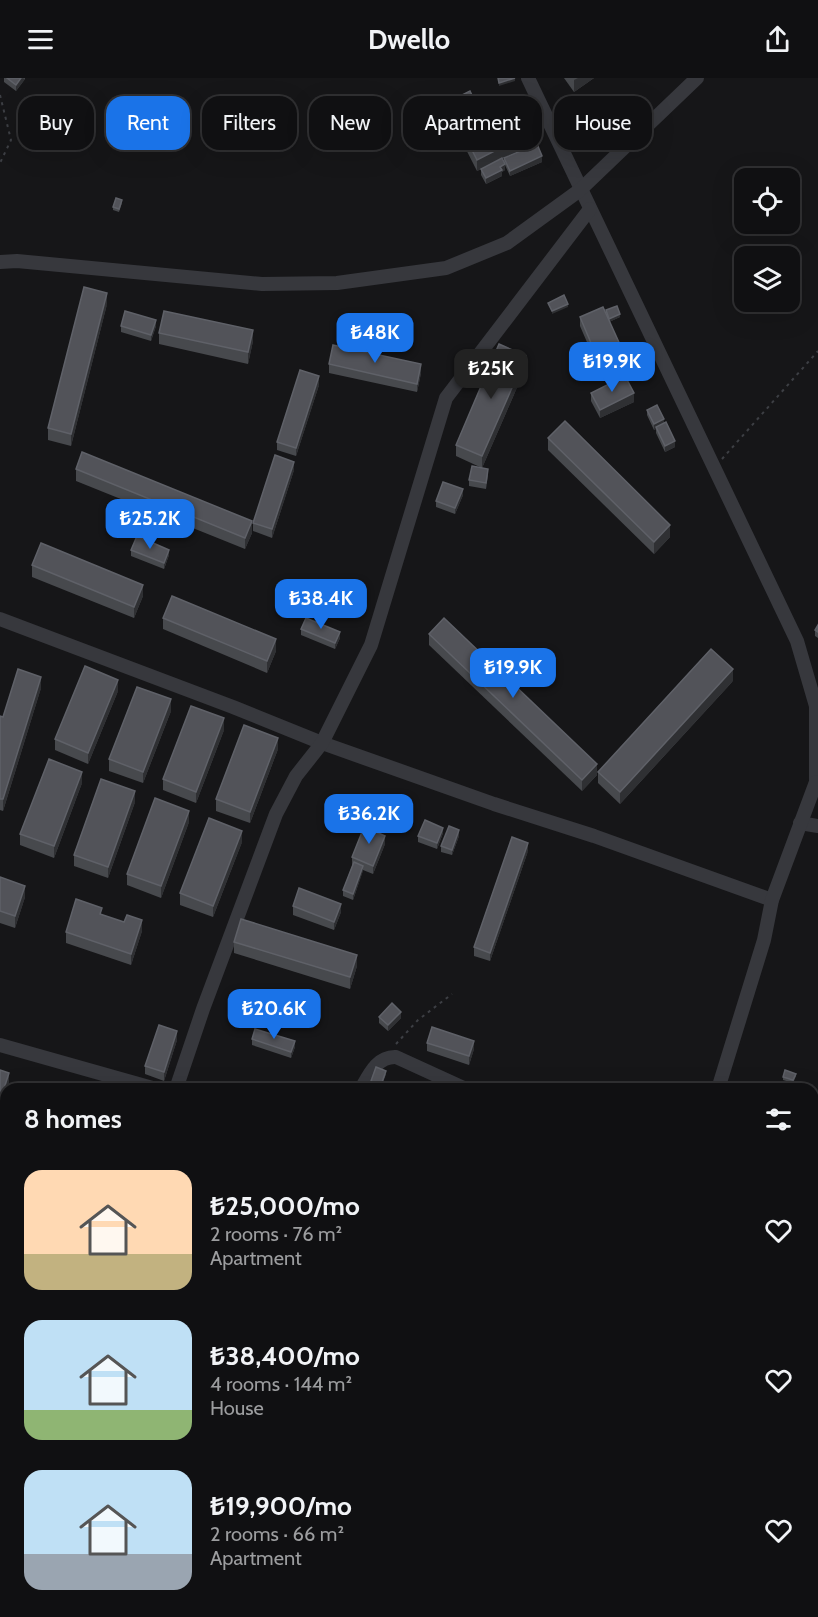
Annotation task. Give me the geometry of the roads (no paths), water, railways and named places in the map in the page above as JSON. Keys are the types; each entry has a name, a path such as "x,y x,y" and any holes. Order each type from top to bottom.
{"street":[{"path":"528,78 796,641 816,706 817,783 772,900 765,940 720,1083"},
{"path":"0,262 16,261 262,284 337,283 446,268 507,243 580,190 697,78"},
{"path":"178,1083 203,1009 276,814 296,776 322,743 371,645 446,398 590,209"},
{"path":"0,620 234,707 322,743 772,900"},
{"path":"800,824 818,826"},
{"path":"0,1045 135,1083"},
{"path":"365,1083 376,1065 387,1056 396,1057 453,1083"}]}
